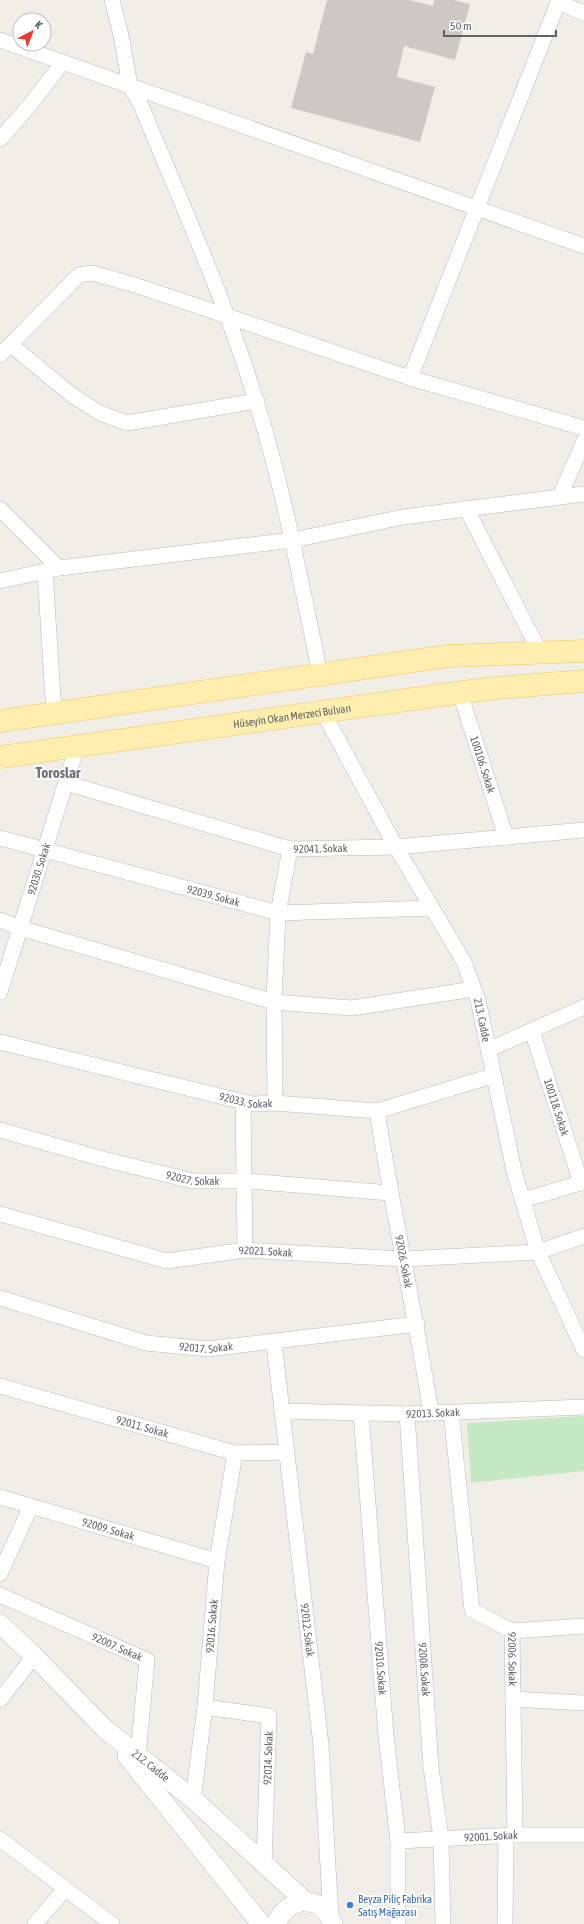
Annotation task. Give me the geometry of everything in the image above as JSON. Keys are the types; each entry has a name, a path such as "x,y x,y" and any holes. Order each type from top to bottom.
{"main road":[{"path":"0,721 448,656 584,651"},
{"name":"Hüseyin Okan Merzeci Bulvarı","path":"0,757 460,693 541,683 584,681"}],"street":[{"path":"112,0 121,35 130,86 142,105 227,316 256,401 293,540 320,674"},
{"path":"410,378 558,1 584,12"},
{"path":"0,40 584,246"},
{"path":"0,139 30,106 63,62"},
{"path":"256,401 127,423 100,413 5,350 63,290 80,275 92,273 227,316 410,378 584,428"},
{"path":"560,496 584,441"},
{"path":"0,581 52,569 293,540 403,517 584,494"},
{"path":"466,508 540,652"},
{"path":"0,509 52,569 54,713"},
{"name":"100106. Sokak","path":"460,693 506,837"},
{"name":"213. Cadde","path":"323,712 396,847 464,962 478,1000 492,1076 514,1171 538,1252 580,1333 584,1350"},
{"name":"92030. Sokak","path":"0,992 77,747"},
{"name":"92041. Sokak","path":"66,783 290,849 396,847 584,830"},
{"name":"92039. Sokak","path":"0,838 278,913 432,908"},
{"path":"275,1104 274,1002 278,913 290,849"},
{"path":"0,920 20,928 274,1002 352,1008 473,989"},
{"path":"488,1050 584,1007"},
{"name":"100118. Sokak","path":"532,1031 583,1182"},
{"name":"92033. Sokak","path":"0,1042 252,1104 275,1104 377,1111 492,1076"},
{"path":"243,1102 245,1250"},
{"name":"92026. Sokak","path":"377,1111 390,1193 417,1324 431,1413"},
{"name":"92027. Sokak","path":"0,1130 103,1159 193,1181 244,1181 390,1193"},
{"path":"523,1200 583,1182"},
{"name":"92021. Sokak","path":"0,1214 167,1261 245,1250 403,1259 538,1252 584,1236"},
{"name":"92017. Sokak","path":"0,1298 146,1343 208,1350 274,1343 417,1324"},
{"name":"92012. Sokak","path":"274,1343 321,1745 335,1922"},
{"name":"92011. Sokak","path":"0,1386 235,1453 287,1452"},
{"name":"92013. Sokak","path":"282,1411 407,1414 584,1407"},
{"name":"92006. Sokak","path":"451,1412 472,1610 512,1631 513,1699 510,1836 505,1924"},
{"name":"92010. Sokak","path":"361,1413 386,1736 398,1841 398,1924"},
{"name":"92008. Sokak","path":"407,1414 431,1766 441,1838 443,1924"},
{"name":"92016. Sokak","path":"193,1799 205,1707 217,1561 235,1453"},
{"name":"92009. Sokak","path":"0,1497 217,1561"},
{"path":"0,1574 31,1506"},
{"name":"92007. Sokak","path":"0,1595 147,1660 138,1755"},
{"name":"212. Cadde","path":"0,1624 34,1656 105,1729 193,1799 306,1902"},
{"path":"512,1631 584,1626"},
{"path":"0,1700 34,1656"},
{"path":"513,1699 584,1703"},
{"name":"92014. Sokak","path":"205,1707 269,1716 264,1864"},
{"path":"105,1729 261,1924"},
{"name":"92001. Sokak","path":"398,1841 441,1838 584,1835"},
{"path":"0,1839 112,1924"},
{"path":"35,1924 65,1889"},
{"path":"276,1924 279,1915 286,1908 296,1903 306,1902 316,1904 324,1909 335,1922"}],"green space":[{"path":"584,1416 584,1471 471,1483 467,1423"}],"building":[{"path":"327,0 410,0 433,6 434,0 453,0 470,4 455,60 404,46 397,77 435,87 420,142 291,108 306,52 313,54"}],"place":[{"name":"Beyza Piliç Fabrika Satış Mağazası","path":"350,1905"}],"district":[{"name":"Toroslar","path":"58,773"}]}
